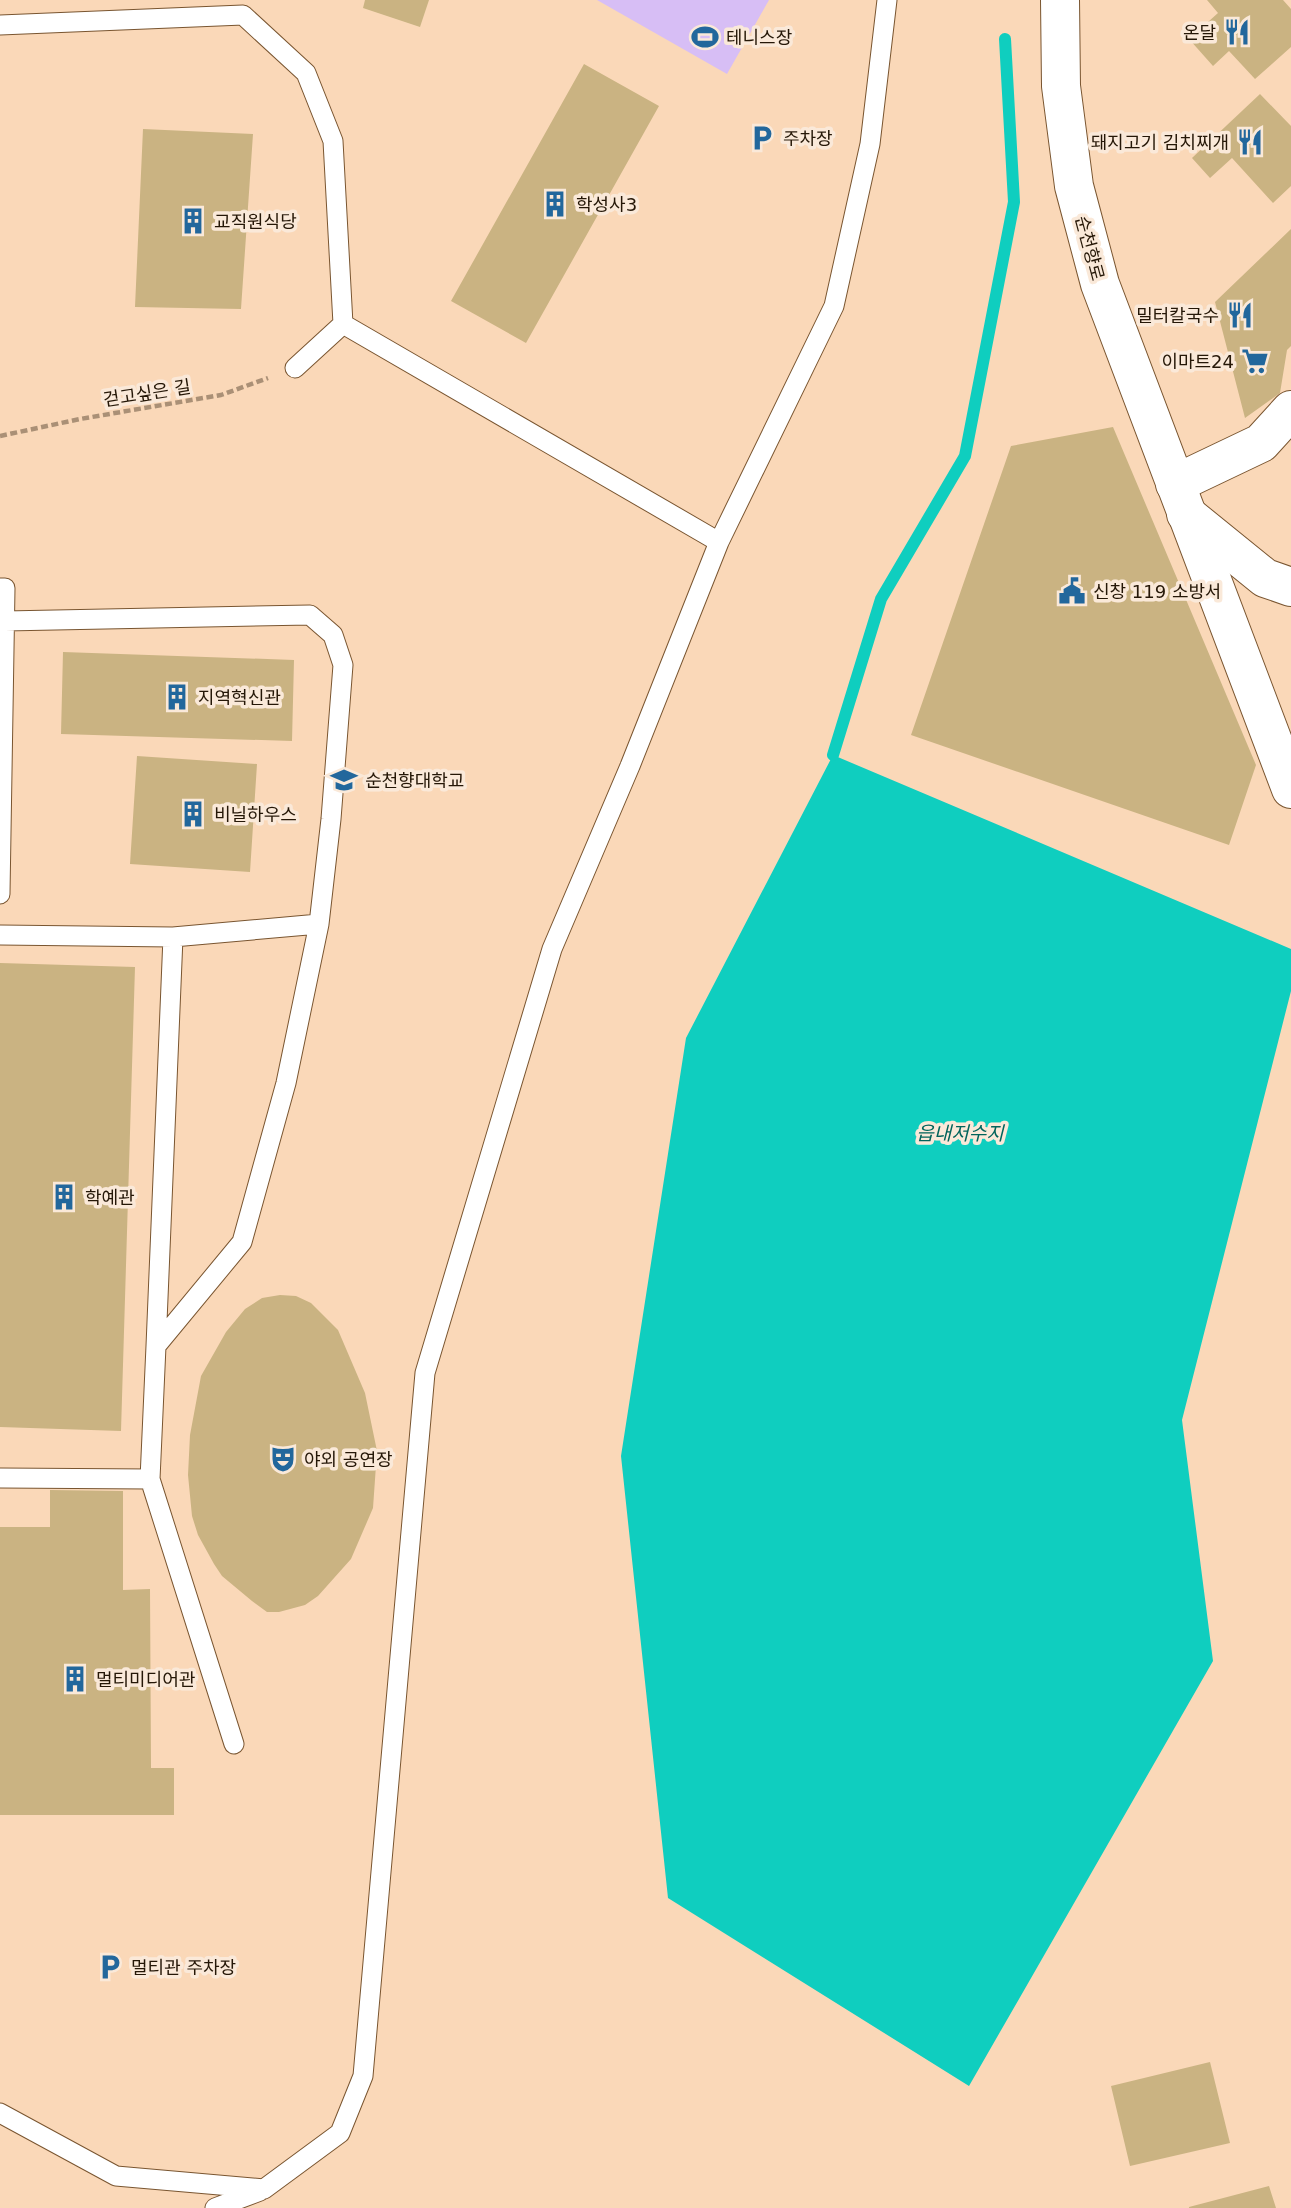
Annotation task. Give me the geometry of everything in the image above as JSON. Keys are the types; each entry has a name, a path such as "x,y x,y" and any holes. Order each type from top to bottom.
{"main road":[{"name":"순천향로","path":"1060,0 1061,86 1074,186 1100,284 1291,789"},
{"path":"1291,410 1261,443 1180,499 1265,578 1291,587"}],"lane":[{"path":"215,2208 264,2189 340,2133 363,2076 425,1373 552,949 630,766 719,542 834,306 870,144 887,0"},
{"path":"0,25 243,15 306,73 333,141 344,324"},
{"path":"344,324 719,542"},
{"path":"295,368 344,324"},
{"path":"0,588 5,588 0,894"},
{"path":"5,621 310,615 333,635 343,665 320,924 286,1083 242,1242 156,1346"},
{"path":"0,935 173,937 320,924"},
{"path":"173,937 150,1479 234,1744"},
{"path":"0,1478 150,1479"},
{"path":"0,2113 116,2176 264,2189"}],"path":[{"name":"걷고싶은 길","path":"0,436 138,408 221,395 295,368"}],"shaded area":[{"name":"테니스장","path":"597,0 769,0 727,74"}],"water":[{"name":"읍내저수지","path":"833,755 1291,949 1291,991 1182,1420 1213,1661 969,2086 668,1898 621,1456 686,1038"}],"building":[{"path":"365,0 429,0 420,27 363,8"},
{"path":"1207,0 1283,0 1291,9 1291,47 1255,79 1229,51 1213,66 1189,39 1218,13"},
{"name":"학성사3","path":"584,64 659,106 526,343 451,301"},
{"name":"돼지고기 김치찌개","path":"1260,94 1291,126 1291,186 1273,203 1232,158 1210,178 1192,158"},
{"name":"교직원식당","path":"143,129 253,134 241,309 135,307"},
{"path":"1291,229 1291,346 1287,350 1280,393 1245,418 1215,302"},
{"name":"신창 119 소방서","path":"1113,427 1256,765 1229,845 911,735 1011,446"},
{"name":"지역혁신관","path":"63,652 294,660 292,741 61,734"},
{"name":"비닐하우스","path":"137,756 257,764 250,872 130,864"},
{"name":"학예관","path":"0,963 135,967 121,1431 0,1427"},
{"name":"야외 공연장","path":"296,1296 311,1303 338,1330 365,1393 377,1451 373,1508 351,1559 318,1596 305,1605 279,1612 267,1612 222,1576 214,1564 198,1535 192,1516 188,1475 190,1435 201,1376 226,1332 245,1309 262,1298"},
{"name":"멀티미디어관","path":"50,1490 123,1491 123,1590 150,1589 151,1768 174,1768 174,1815 0,1815 0,1527 50,1527"},
{"path":"1210,2062 1230,2143 1130,2166 1111,2086"},
{"path":"1269,2186 1276,2208 1189,2208 1189,2207"}],"waterway":[{"path":"833,755 881,599 965,456 1014,202 1005,39"}],"place":[{"name":"온달","path":"1237,32"},
{"name":"테니스장","path":"705,37"},
{"name":"주차장","path":"762,138"},
{"name":"돼지고기 김치찌개","path":"1250,142"},
{"name":"학성사3","path":"555,204"},
{"name":"교직원식당","path":"193,221"},
{"name":"밀터칼국수","path":"1240,315"},
{"name":"이마트24","path":"1255,361"},
{"name":"신창 119 소방서","path":"1072,591"},
{"name":"지역혁신관","path":"177,697"},
{"name":"순천향대학교","path":"344,780"},
{"name":"비닐하우스","path":"193,814"},
{"name":"학예관","path":"64,1197"},
{"name":"야외 공연장","path":"283,1459"},
{"name":"멀티미디어관","path":"75,1679"},
{"name":"멀티관 주차장","path":"110,1967"}]}
